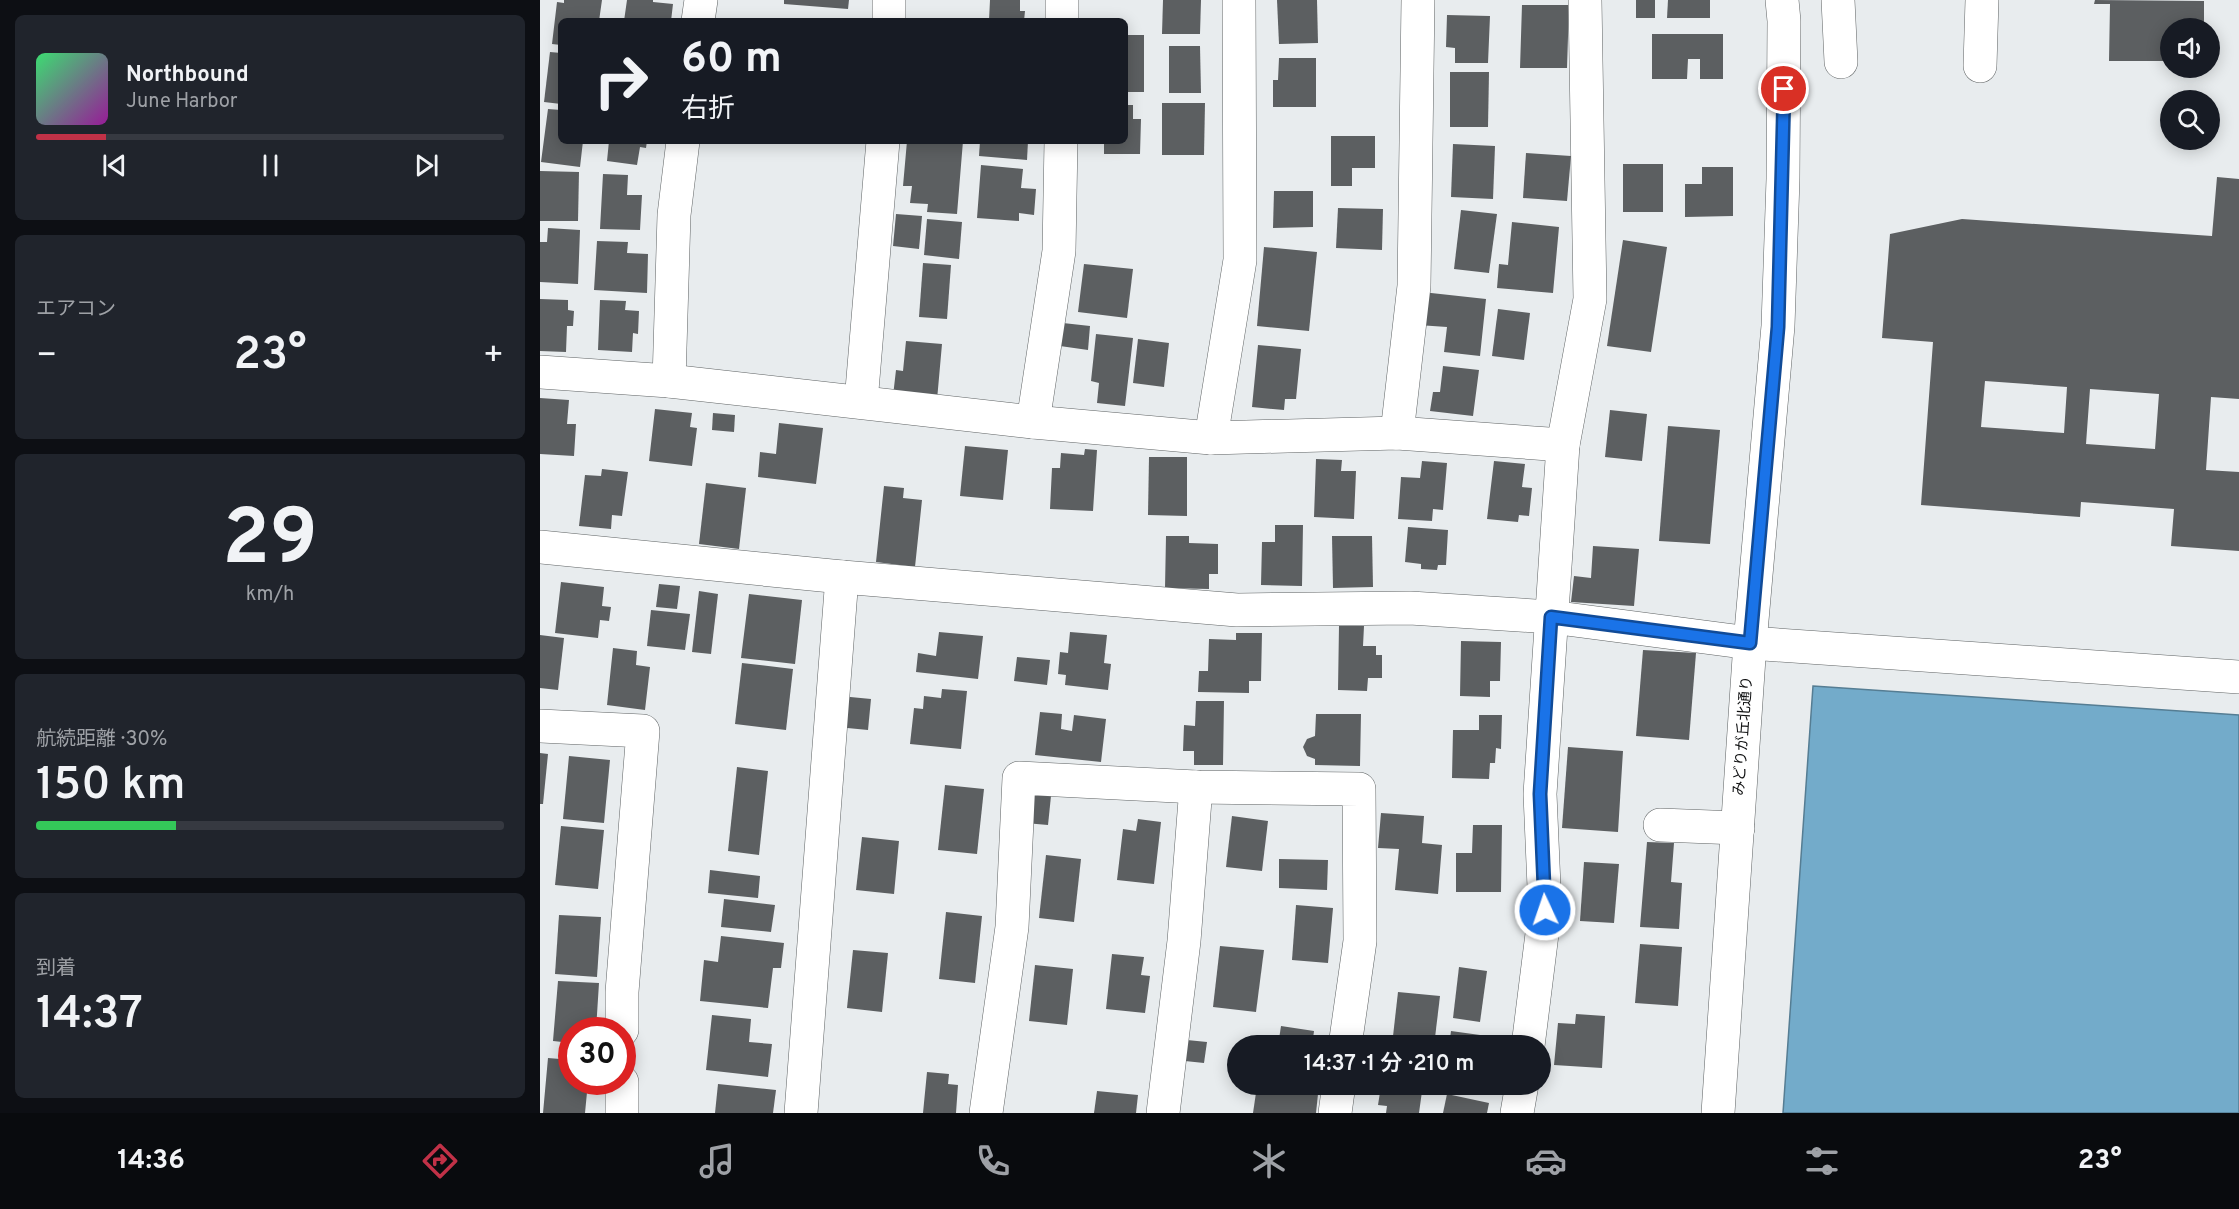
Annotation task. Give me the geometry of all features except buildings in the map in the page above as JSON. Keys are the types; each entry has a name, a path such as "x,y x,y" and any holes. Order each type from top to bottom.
{"street":[{"path":"699,18 701,0"},
{"path":"889,0 889,18"},
{"path":"1062,0 1062,18"},
{"path":"1211,438 1240,260 1239,0"},
{"path":"1396,433 1414,286 1418,0"},
{"path":"1529,1035 1545,910 1540,794 1563,445 1590,299 1585,0"},
{"name":"みどりが丘北通り","path":"1718,1113 1750,643 1778,327 1783,167 1784,21 1782,0"},
{"path":"1838,0 1841,62"},
{"path":"1980,66 1982,0"},
{"path":"669,381 674,215 684,144"},
{"path":"861,402 883,144"},
{"path":"1033,422 1059,251 1061,144"},
{"path":"540,372 669,381 1033,422 1211,438 1396,433 1563,445"},
{"path":"540,547 842,578 1237,610 1410,608 1551,617 1750,643 2239,677"},
{"path":"801,1113 842,578"},
{"path":"540,726 643,731 622,992 622,1017"},
{"path":"986,1113 1012,927 1019,778 1196,787 1359,789 1360,941 1347,1035"},
{"path":"1163,1113 1184,941 1196,787"},
{"path":"1660,825 1738,828"},
{"path":"622,1095 622,1113"},
{"path":"1335,1113 1337,1095"},
{"path":"1517,1113 1520,1095"}],"water":[{"path":"1813,686 2239,715 2239,1113 1783,1113"}],"route":[{"path":"1545,910 1540,794 1551,617 1750,643 1778,327 1784,89"}]}
